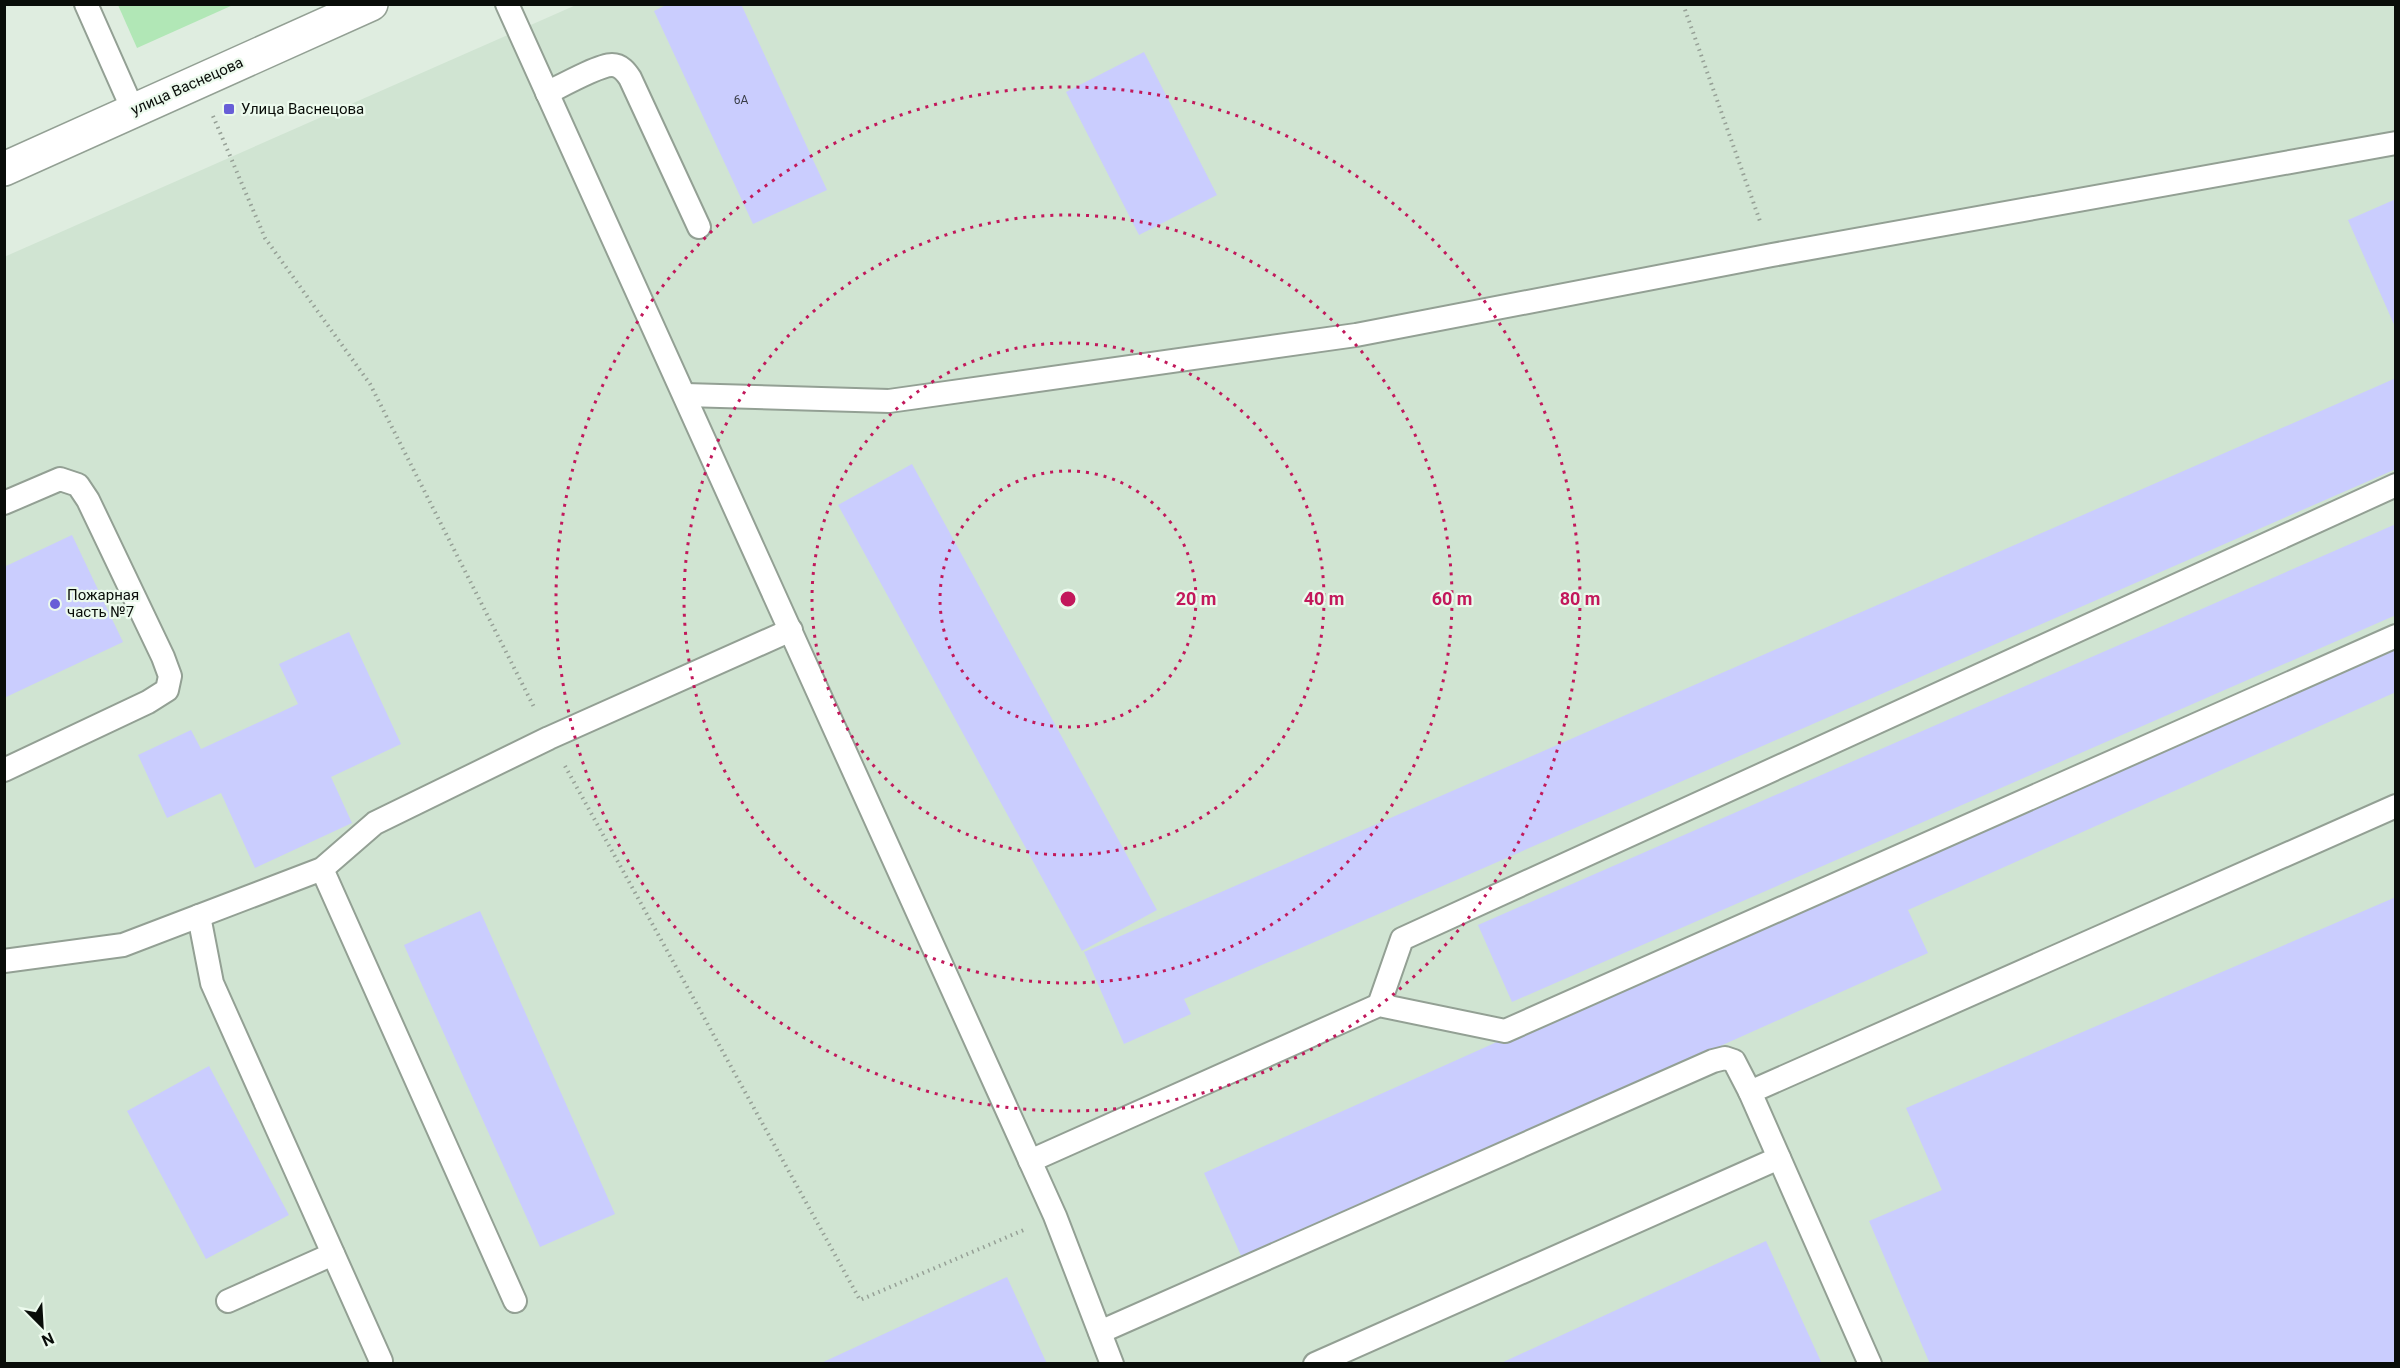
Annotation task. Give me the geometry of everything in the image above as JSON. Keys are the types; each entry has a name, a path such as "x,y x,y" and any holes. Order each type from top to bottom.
{"street":[{"name":"улица Васнецова","path":"4,169 371,4"}],"lane":[{"path":"86,4 133,110"},
{"path":"507,4 1055,1216 1112,1364"},
{"path":"547,93 602,68 613,65 624,69 699,227"},
{"path":"685,395 890,401 1356,335 1772,255 2396,143"},
{"path":"4,503 60,479 78,485 88,500 170,676 167,690 148,702 4,770"},
{"path":"1379,1005 1402,939 2396,484"},
{"path":"4,961 123,945 322,869 375,823 549,738 791,630"},
{"path":"1030,1161 1379,1005 1505,1031 2396,636"},
{"path":"1750,1092 2396,806"},
{"path":"322,869 515,1301"},
{"path":"199,916 212,983 381,1361"},
{"path":"1100,1332 1713,1060 1725,1058 1734,1060 1750,1092 1870,1364"},
{"path":"1315,1364 1779,1158"},
{"path":"228,1301 333,1254"}],"path":[{"path":"1683,4 1772,255"},
{"path":"209,107 265,237 370,384 549,738 860,1300 1055,1216"}],"shaded area":[{"path":"576,5 2395,5 2395,1363 5,1363 4,257"}],"green space":[{"path":"118,5 233,5 137,48"}],"building":[{"path":"668,4 741,4 827,190 753,224 654,11"},
{"path":"1144,52 1217,195 1139,235 1066,92"},
{"path":"2396,199 2396,329 2348,220"},
{"path":"2396,378 2396,469 1184,999 1191,1014 1124,1044 1084,952"},
{"path":"912,464 1157,910 1082,951 838,505"},
{"path":"2396,524 2396,615 1512,1002 1478,925"},
{"name":"Пожарная часть №7","path":"72,535 123,642 4,698 4,567"},
{"path":"349,632 401,744 331,777 352,823 255,868 221,793 167,818 138,755 191,730 201,749 298,704 279,664"},
{"path":"2396,640 2396,692 1908,910 1928,953 1243,1260 1204,1173"},
{"path":"2396,897 2396,1364 1930,1364 1869,1221 1942,1190 1906,1108"},
{"path":"480,911 615,1214 540,1247 404,945"},
{"path":"209,1066 289,1215 206,1259 127,1111"},
{"path":"1766,1241 1822,1364 1499,1364"},
{"path":"1007,1277 1047,1364 819,1364"}],"place":[{"name":"Улица Васнецова","path":"229,109"},
{"name":"Пожарная часть №7","path":"55,604"}]}
